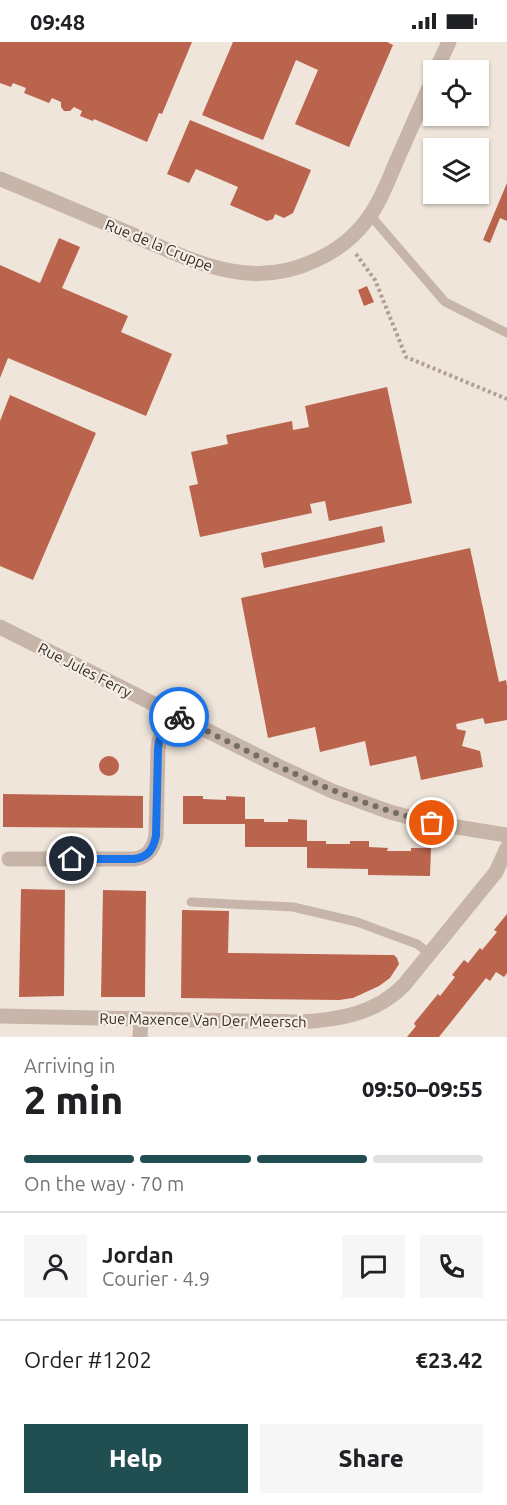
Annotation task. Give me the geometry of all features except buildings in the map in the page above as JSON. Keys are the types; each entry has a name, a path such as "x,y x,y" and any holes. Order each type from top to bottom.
{"street":[{"path":"441,60 449,42"},
{"name":"Rue de la Cruppe","path":"0,179 196,261 241,274 267,275 297,269 324,257 347,241 370,215 380,199 423,102"},
{"name":"Rue Jules Ferry","path":"0,627 313,782 390,812 432,823 507,835"},
{"path":"9,859 134,859 147,855 156,836 159,741 171,713"},
{"name":"Rue Maxence Van Der Meersch","path":"0,1016 299,1022 346,1016 368,1010 388,999 404,985 496,872 507,848"},
{"path":"140,1037 141,1019"}],"lane":[{"path":"370,215 445,302 507,333"},
{"path":"191,902 292,908 357,922 417,944 430,954"}],"path":[{"path":"347,241 375,280 406,357 507,399"}],"way so far":[{"path":"179,717 332,791 390,812 432,823"}],"route":[{"path":"72,859 134,859 142,858 151,850 156,836 159,741 171,713 179,717"}]}
